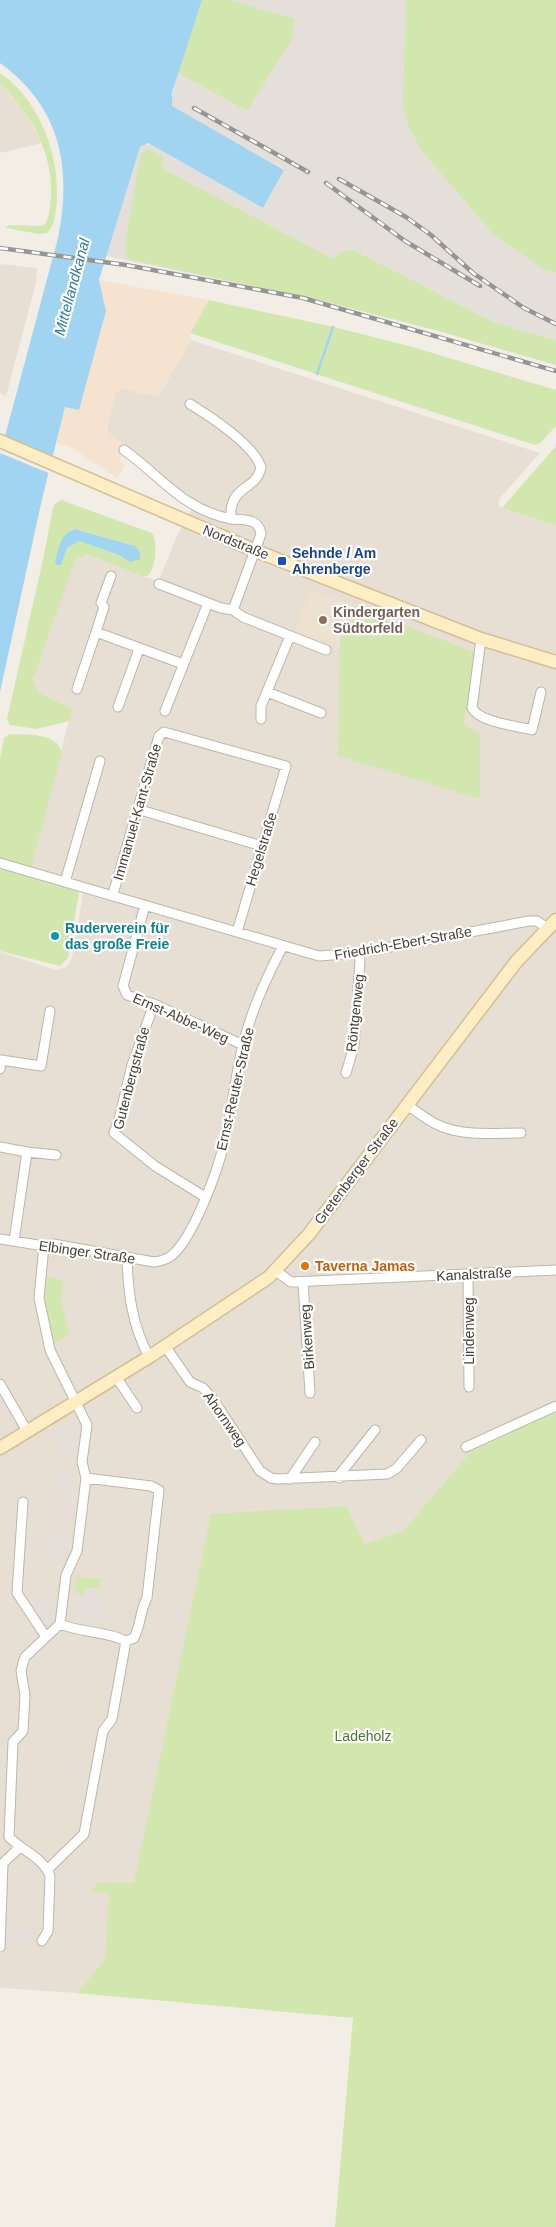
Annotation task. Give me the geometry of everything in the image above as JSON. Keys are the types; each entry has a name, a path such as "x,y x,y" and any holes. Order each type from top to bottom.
{"main road":[{"name":"Nordstraße","path":"0,441 256,551 481,639 556,662"},
{"name":"Gretenberger Straße","path":"0,1448 149,1357 256,1288 276,1271 309,1234 516,962 552,924"}],"street":[{"path":"190,404 233,435 255,456 261,467 260,473 232,501 231,519"},
{"path":"124,450 194,508 213,516 250,521 258,525 261,534 233,610"},
{"path":"76,689 104,607 102,603 111,576"},
{"path":"159,584 208,603 233,610 243,617 326,650"},
{"path":"165,711 208,603"},
{"path":"96,632 183,664"},
{"path":"261,720 262,706 290,636"},
{"path":"481,639 472,708 475,713 483,718 532,730 541,692"},
{"path":"118,707 139,649"},
{"path":"267,692 321,713"},
{"name":"Hegelstraße","path":"164,732 170,732 286,766 237,932"},
{"name":"Immanuel-Kant-Straße","path":"112,894 159,736 164,732"},
{"path":"65,882 100,761"},
{"path":"138,809 262,846"},
{"name":"Friedrich-Ebert-Straße","path":"0,863 112,894 319,956 358,953 529,921 552,924"},
{"name":"Ernst-Abbe-Weg","path":"145,905 123,986 127,995 154,1004 243,1045"},
{"name":"Ernst-Reuter-Straße","path":"172,1256 186,1238 205,1197 224,1145 243,1045 257,1003 283,946"},
{"name":"Röntgenweg","path":"346,1073 354,1046 360,960 358,953"},
{"name":"Gutenbergstraße","path":"154,1004 132,1065 120,1119 114,1133 155,1166 205,1197"},
{"path":"0,1070 2,1060 41,1066 50,1011"},
{"path":"407,1105 448,1130 462,1133 521,1133"},
{"path":"0,1147 56,1155"},
{"path":"14,1241 27,1152"},
{"name":"Elbinger Straße","path":"0,1239 44,1246 53,1244 154,1262 163,1261 172,1256"},
{"path":"42,1941 48,1931 50,1876 47,1870 27,1850 19,1848 9,1837 13,1742 24,1731 25,1694 21,1671 25,1656 60,1624 66,1575 77,1551 86,1478 82,1462 87,1425 50,1350 39,1298 44,1246"},
{"path":"127,1257 128,1291 136,1329 149,1357"},
{"name":"Kanalstraße","path":"276,1271 291,1282 303,1282 556,1270"},
{"name":"Lindenweg","path":"468,1275 469,1387"},
{"name":"Birkenweg","path":"303,1282 310,1393"},
{"name":"Ahornweg","path":"165,1346 187,1378 203,1388 213,1399 260,1471 270,1478 339,1478 387,1474 396,1469 421,1440"},
{"path":"116,1377 137,1408"},
{"path":"0,1384 27,1431"},
{"path":"466,1447 556,1406"},
{"path":"339,1478 340,1474 375,1430"},
{"path":"290,1479 315,1442"},
{"path":"60,1624 116,1636 126,1641 134,1638 140,1627 143,1606 147,1598 159,1490 151,1486 86,1478"},
{"path":"23,1502 17,1593 46,1637"},
{"path":"47,1870 84,1834 103,1731 112,1719 126,1641"},
{"path":"0,1947 3,1862 19,1848"}],"shaded area":[{"path":"230,0 556,0 556,365 439,331 319,300 106,256 137,153 142,144 151,145 263,208 284,169 172,107 171,101 178,73 247,111"},
{"path":"0,84 24,110 42,143 0,153"},
{"path":"0,264 37,268 36,283 6,396 0,393"},
{"path":"99,280 209,300 190,333 191,340 158,397 122,388 116,392 106,430 126,446 119,461 125,465 117,478 69,446 56,444 65,406 79,410 106,311"},
{"path":"191,340 540,453 500,498 498,505 502,508 556,525 556,1411 470,1452 403,1531 365,1544 347,1506 134,1883 107,1938 105,1959 77,1993 0,1988 0,952 56,970 67,967 72,958 84,888 30,871 72,709 38,692 34,685 33,672 75,560 87,554 156,581 160,577 177,536 193,506 108,433 107,425 116,392 122,388 158,397"},
{"name":"Kindergarten Südtorfeld","path":"311,589 354,606 340,639 340,645 318,637 310,640 293,634"},
{"path":"61,1426 64,1430 70,1426 79,1438 73,1442 77,1448 77,1454 67,1461 53,1439 57,1436 54,1430"},
{"path":"92,1462 103,1463 102,1476 91,1475"},
{"path":"66,1473 75,1481 73,1496 66,1503 53,1482"},
{"path":"63,1534 67,1540 63,1560 51,1566 40,1549"},
{"path":"85,1588 99,1589 98,1596 108,1600 106,1619 99,1618 98,1625 80,1623 81,1617 74,1616 75,1612 82,1612 82,1609 75,1609 77,1594 84,1594"},
{"path":"50,1596 55,1605 54,1612 58,1618 43,1628 31,1608"},
{"path":"61,1862 83,1886 53,1884 53,1869"},
{"path":"13,1930 31,1930 31,1945 6,1945 6,1934 13,1934"}],"green space":[{"path":"202,0 230,0 294,19 292,39 247,111 178,73"},
{"path":"406,0 556,0 556,273 543,269 494,235 422,151 409,127 403,105"},
{"path":"0,73 27,99 46,133 52,152 56,171 56,209 53,225 47,233 39,234 6,228 8,225 40,226 45,224 50,208 51,181 44,150 38,135 22,108 0,84"},
{"path":"147,149 163,156 163,169 333,259 343,251 353,250 493,322 554,340 556,337 556,365 439,331 319,300 127,259 125,243 141,154"},
{"path":"209,300 334,327 409,346 556,390 556,426 540,443 535,445 190,333"},
{"path":"556,446 556,525 502,508"},
{"path":"61,500 152,533 155,542 155,555 152,568 147,576 142,576 87,554 75,560 33,679 38,692 72,709 70,721 36,729 10,725 7,719 55,504","holes":["75,529 132,545 122,558 119,555 80,541 70,545 64,552 71,530"]},
{"path":"354,606 474,652 468,704 463,725 480,733 480,799 338,756 340,640"},
{"path":"10,734 47,738 54,741 62,752 31,868 0,858 0,759 4,738"},
{"path":"0,866 79,892 68,958 60,966 0,951"},
{"path":"44,1276 64,1281 61,1299 69,1335 51,1346 41,1296"},
{"name":"Ladeholz","path":"556,1411 556,2227 335,2227 353,2018 77,1993 105,1959 109,1894 91,1890 99,1882 134,1883 211,1514 347,1506 365,1544 403,1531 470,1452"},
{"path":"77,1576 101,1579 100,1589 85,1588 84,1594 75,1593"}],"water":[{"name":"Mittellandkanal","path":"0,0 202,0 172,93 172,106 284,170 263,208 148,143 140,147 99,280 106,311 79,410 65,407 42,499 0,692 0,455 58,238 63,187 62,163 49,119 37,99 21,80 0,63"},
{"path":"75,529 135,546 140,552 140,559 130,562 119,555 79,541 67,548 61,565 57,565 55,562 63,538"}],"pier":[{"path":"2,434 55,457 51,474 0,453"}],"waterway":[{"path":"317,374 333,327"}],"railway":[{"path":"194,108 308,172"},
{"path":"339,179 406,217 431,235 473,273 524,308 556,324"},
{"path":"326,183 405,241 480,286"},
{"path":"0,248 126,265 303,298 556,371"}],"place":[{"name":"Sehnde / Am Ahrenberge","path":"282,561"},
{"name":"Kindergarten Südtorfeld","path":"323,620"},
{"name":"Ruderverein für das große Freie","path":"55,936"},
{"name":"Taverna Jamas","path":"305,1266"}]}
